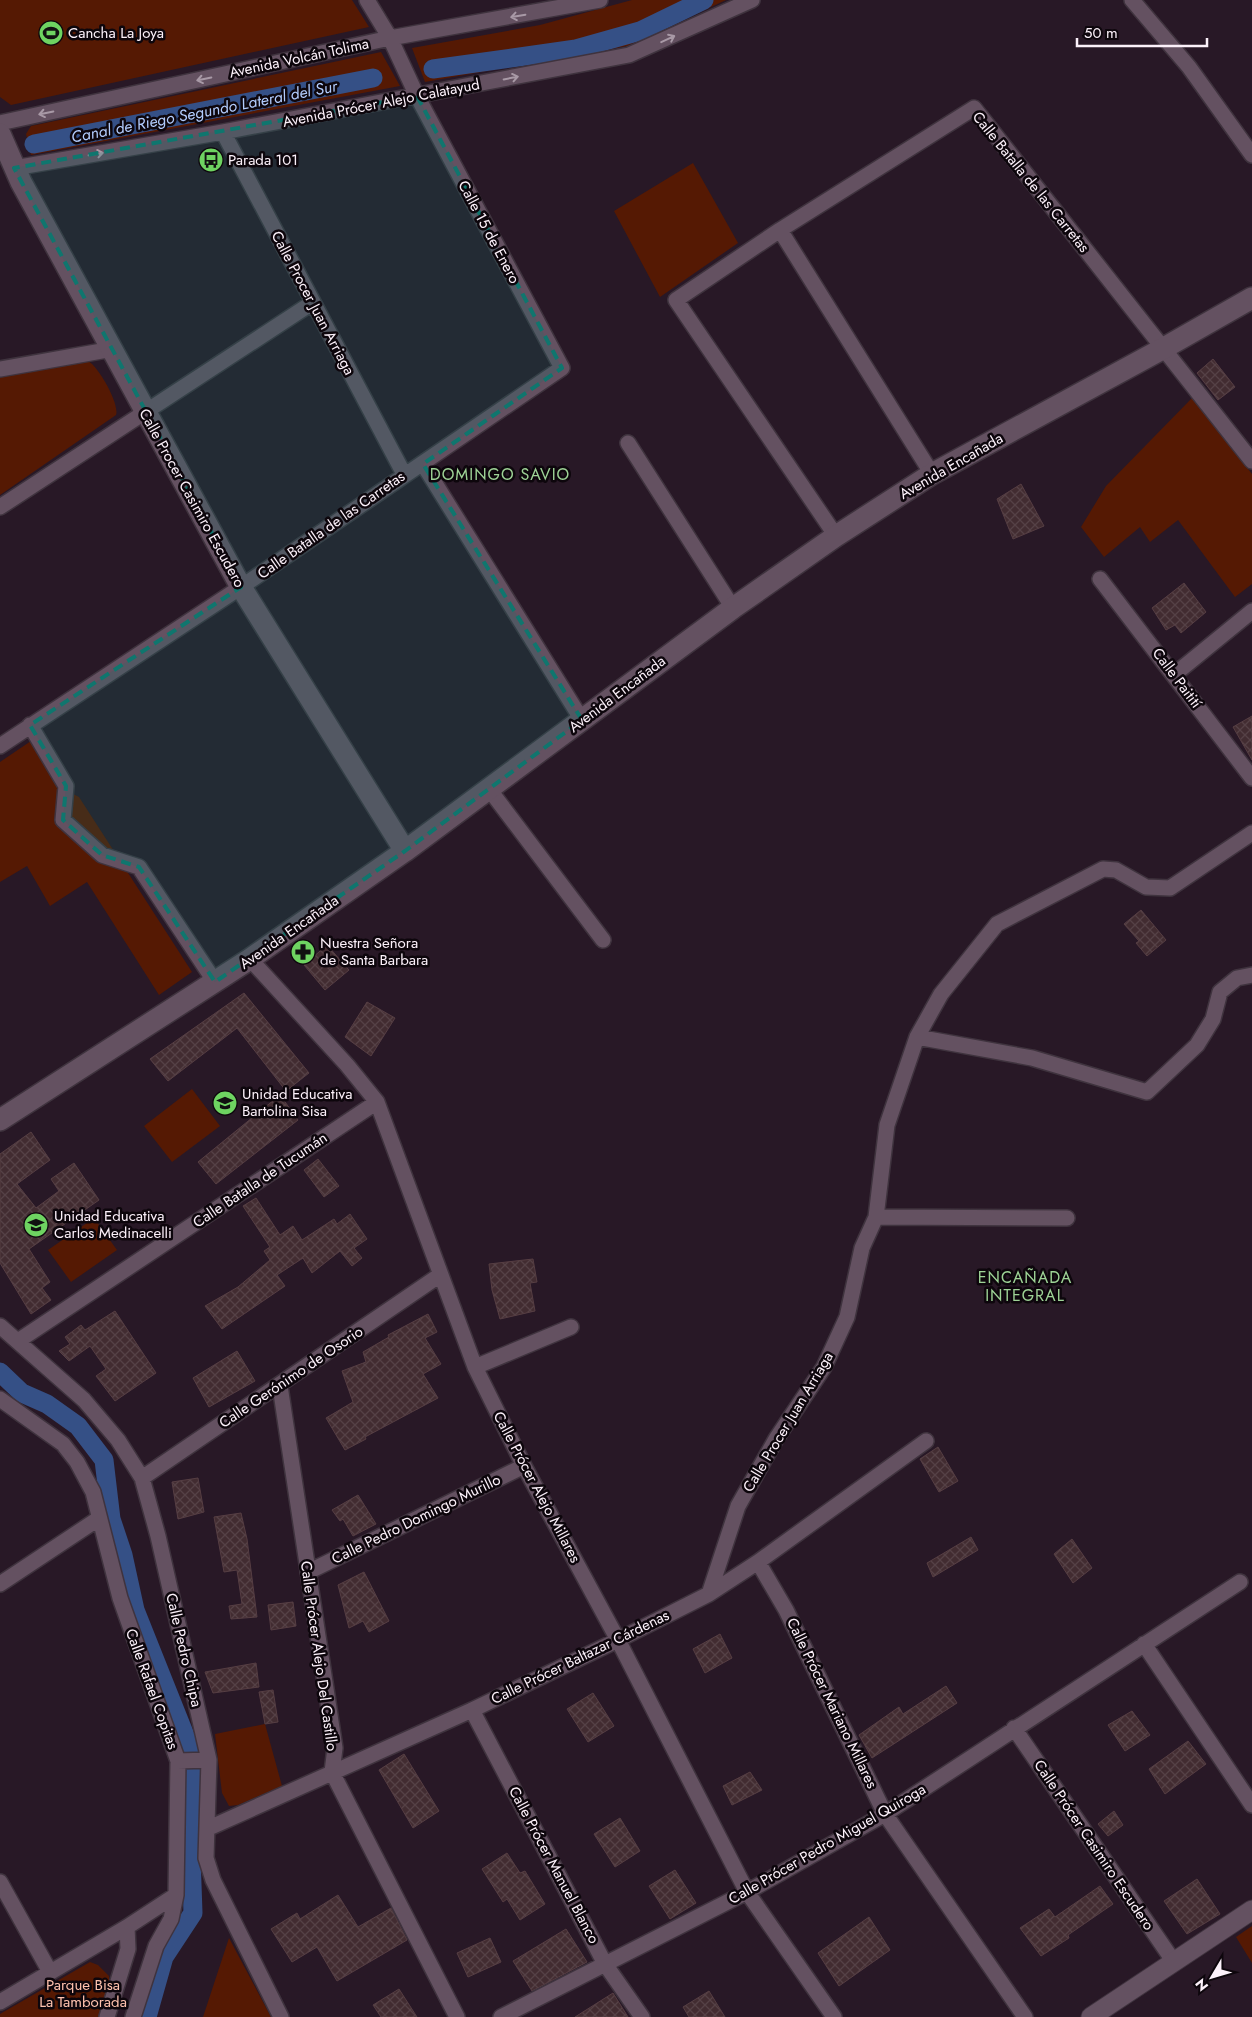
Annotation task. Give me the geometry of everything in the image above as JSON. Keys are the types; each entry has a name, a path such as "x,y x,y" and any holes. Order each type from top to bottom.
{"main road":[{"name":"Calle Procer Casimiro Escudero","path":"0,134 7,169 113,349 145,412 241,587 404,851"},
{"name":"Avenida Encañada","path":"0,1120 250,960 404,851 733,608 836,536 932,474 1252,298"}],"street":[{"name":"Calle 15 de Enero","path":"367,0 390,38 417,96 562,368"},
{"name":"Avenida Volcán Tolima","path":"0,123 536,6 600,0"},
{"name":"Avenida Prócer Alejo Calatayud","path":"7,169 223,132 629,56 752,0"},
{"path":"1132,0 1189,67 1252,155"},
{"name":"Calle Batalla de las Carretas","path":"836,536 676,300 780,230 974,108 1252,461"},
{"name":"Calle Procer Juan Arriaga","path":"223,132 404,474"},
{"path":"780,230 932,474"},
{"path":"0,507 312,303"},
{"path":"0,369 113,349"},
{"name":"Calle Batalla de las Carretas","path":"0,746 241,587 562,368"},
{"path":"628,443 733,608"},
{"path":"422,464 582,720"},
{"name":"Calle Paitití","path":"1100,579 1175,674 1252,778"},
{"path":"1175,674 1252,611"},
{"path":"30,725 66,786 63,820 102,855 139,867 215,982"},
{"path":"489,789 603,940"},
{"name":"Calle Procer Juan Arriaga","path":"709,1594 738,1506 776,1439 824,1367 847,1318 862,1248 876,1217 887,1125 916,1037 941,994 998,924 1103,869 1116,870 1146,887 1170,888 1252,833"},
{"name":"Calle Prócer Alejo Millares","path":"250,960 346,1065 377,1102 475,1367 524,1466 618,1640 747,1892 834,2017"},
{"path":"916,1037 1032,1058 1147,1092 1197,1045 1213,1019 1220,992 1237,978 1252,975"},
{"name":"Calle Batalla de Tucumán","path":"18,1342 377,1102"},
{"path":"876,1217 1067,1218"},
{"name":"Calle Gerónimo de Osorio","path":"142,1478 280,1386 440,1275"},
{"name":"Calle Pedro Chipa","path":"0,1326 84,1400 118,1440 142,1478 158,1536 208,1760 209,1828 206,1858 213,1880 281,2017"},
{"path":"475,1367 571,1327"},
{"name":"Calle Prócer Alejo Del Castillo","path":"280,1386 335,1748 332,1772 457,2017"},
{"name":"Calle Rafael Copitas","path":"0,1398 63,1444 77,1462 93,1492 98,1519 120,1598 179,1761 176,1895 171,1919 156,1946 133,2017"},
{"name":"Calle Prócer Baltazar Cárdenas","path":"209,1828 472,1710 709,1594 758,1562 926,1441"},
{"name":"Calle Pedro Domingo Murillo","path":"308,1572 524,1466"},
{"path":"0,1584 98,1519"},
{"name":"Calle Prócer Mariano Millares","path":"758,1562 786,1610 885,1814 1025,2017"},
{"name":"Calle Prócer Pedro Miguel Quiroga","path":"501,2017 747,1892 885,1814 1240,1582"},
{"path":"1144,1644 1252,1805"},
{"name":"Calle Prócer Manuel Blanco","path":"472,1710 606,1964 642,2017"},
{"name":"Calle Prócer Casimiro Escudero","path":"1014,1728 1174,1962"},
{"path":"179,1761 208,1760"},
{"path":"0,1882 50,1972"},
{"path":"0,2002 127,1927 176,1895"},
{"path":"1091,2017 1252,1910"},
{"path":"107,2017 128,1949 127,1927"}],"highlighted area":[{"path":"417,96 562,368 423,464 582,720 405,851 215,982 139,867 102,855 63,820 66,786 30,725 241,587 14,168"}],"green space":[{"path":"0,0 352,0 369,27 11,105 0,97"},
{"path":"632,0 726,0 627,46 425,82 412,48 540,25"},
{"path":"381,52 400,86 31,155 26,134 31,126"},
{"path":"693,163 738,243 660,297 614,211"},
{"path":"86,360 96,368 107,384 115,402 116,415 0,495 0,375"},
{"path":"1192,398 1252,474 1252,584 1235,597 1178,520 1150,542 1140,527 1104,557 1081,527 1106,486"},
{"path":"31,741 60,787 79,797 192,972 159,995 87,882 50,906 27,866 0,882 0,762"},
{"path":"192,1089 220,1126 172,1162 144,1126"},
{"path":"94,1218 117,1250 71,1282 48,1250"},
{"path":"265,1724 282,1786 238,1805 229,1806 222,1793 215,1734"},
{"path":"1252,1926 1252,1963 1236,1937"},
{"path":"229,1938 271,2017 203,2017"},
{"name":"Parque Bisa La Tamborada","path":"90,1962 98,1965 109,1976 109,1990 101,2017 0,2017 0,2014"}],"building":[{"path":"1213,359 1235,387 1218,400 1197,373"},
{"path":"1021,484 1044,526 1013,539 997,499"},
{"path":"1184,583 1206,612 1181,633 1175,625 1166,630 1152,608"},
{"path":"1252,716 1252,760 1233,727"},
{"path":"1141,910 1166,940 1147,956 1136,943 1139,941 1124,924"},
{"path":"327,945 349,970 325,990 304,965"},
{"path":"244,993 309,1073 286,1091 237,1028 168,1081 150,1059"},
{"path":"367,1002 395,1018 371,1056 345,1037"},
{"path":"280,1095 298,1120 216,1184 198,1162"},
{"path":"31,1132 50,1160 17,1184 36,1208 59,1191 51,1179 74,1163 99,1200 29,1249 50,1282 42,1288 51,1300 31,1314 0,1263 0,1154"},
{"path":"318,1159 339,1186 324,1197 304,1170"},
{"path":"256,1198 280,1235 293,1226 302,1240 334,1219 337,1224 350,1214 367,1239 354,1248 362,1258 352,1266 340,1251 312,1273 303,1258 277,1275 285,1286 222,1329 205,1306 238,1287 270,1260 264,1251 270,1247 243,1206"},
{"path":"533,1259 537,1282 530,1283 535,1311 500,1319 492,1290 489,1264"},
{"path":"115,1311 156,1373 115,1401 96,1376 106,1369 90,1346 69,1361 59,1351 70,1344 65,1337 81,1325 85,1330"},
{"path":"428,1314 437,1332 425,1338 441,1364 423,1374 438,1398 365,1437 366,1439 345,1450 326,1418 353,1402 342,1371 366,1362 363,1352 389,1337 388,1335"},
{"path":"237,1351 255,1381 209,1407 193,1378"},
{"path":"938,1447 958,1481 939,1492 920,1459"},
{"path":"198,1478 204,1512 178,1519 172,1482"},
{"path":"358,1495 376,1524 353,1536 343,1519 340,1521 332,1510"},
{"path":"241,1513 247,1539 257,1617 231,1619 229,1606 242,1604 237,1570 224,1572 214,1517"},
{"path":"971,1537 978,1550 933,1577 927,1563"},
{"path":"1072,1539 1092,1568 1073,1583 1054,1554"},
{"path":"364,1572 389,1621 369,1632 363,1621 349,1628 338,1585"},
{"path":"293,1602 296,1626 271,1630 268,1605"},
{"path":"720,1634 732,1658 705,1673 693,1649"},
{"path":"256,1663 259,1687 213,1693 205,1672"},
{"path":"946,1686 957,1703 872,1758 859,1735 899,1707 903,1714"},
{"path":"273,1690 278,1722 265,1724 259,1692"},
{"path":"593,1693 614,1726 588,1742 567,1709"},
{"path":"1132,1711 1150,1735 1125,1751 1108,1725"},
{"path":"1188,1741 1206,1764 1165,1794 1149,1769"},
{"path":"404,1754 439,1811 413,1828 379,1770"},
{"path":"750,1772 762,1790 732,1805 723,1786"},
{"path":"1114,1811 1123,1825 1108,1836 1098,1824"},
{"path":"620,1818 640,1851 615,1867 594,1834"},
{"path":"507,1853 520,1873 525,1871 545,1904 520,1920 507,1899 503,1902 482,1869"},
{"path":"675,1870 696,1903 670,1919 649,1886"},
{"path":"1197,1879 1220,1914 1187,1934 1164,1901"},
{"path":"1100,1886 1113,1904 1068,1935 1069,1938 1041,1956 1020,1928 1049,1909 1055,1917"},
{"path":"338,1895 358,1927 391,1908 407,1940 337,1981 317,1947 292,1962 271,1929 297,1913 300,1919"},
{"path":"869,1917 890,1950 839,1986 818,1953"},
{"path":"566,1929 587,1962 532,1991 513,1961"},
{"path":"490,1938 501,1962 468,1977 457,1953"},
{"path":"399,1989 417,2017 381,2017 373,2005"},
{"path":"709,1991 725,2017 689,2017 683,2007"},
{"path":"613,1993 628,2017 575,2017"}],"waterway":[{"name":"Canal de Riego Segundo Lateral del Sur","path":"433,69 576,49 640,31 704,0"},
{"name":"Canal de Riego Segundo Lateral del Sur","path":"34,144 373,78"},
{"path":"0,1372 22,1393 47,1404 78,1426 104,1460 111,1519 123,1555 135,1610 190,1748 195,1770 190,1795 193,1913 164,1957 147,2017"}],"place":[{"name":"Cancha La Joya","path":"51,33"},
{"name":"Parada 101","path":"211,160"},
{"name":"Nuestra Señora de Santa Barbara","path":"303,952"},
{"name":"Unidad Educativa Bartolina Sisa","path":"225,1103"},
{"name":"Unidad Educativa Carlos Medinacelli","path":"36,1225"}],"district":[{"name":"DOMINGO SAVIO","path":"500,474"},
{"name":"ENCAÑADA INTEGRAL","path":"1025,1286"}]}
